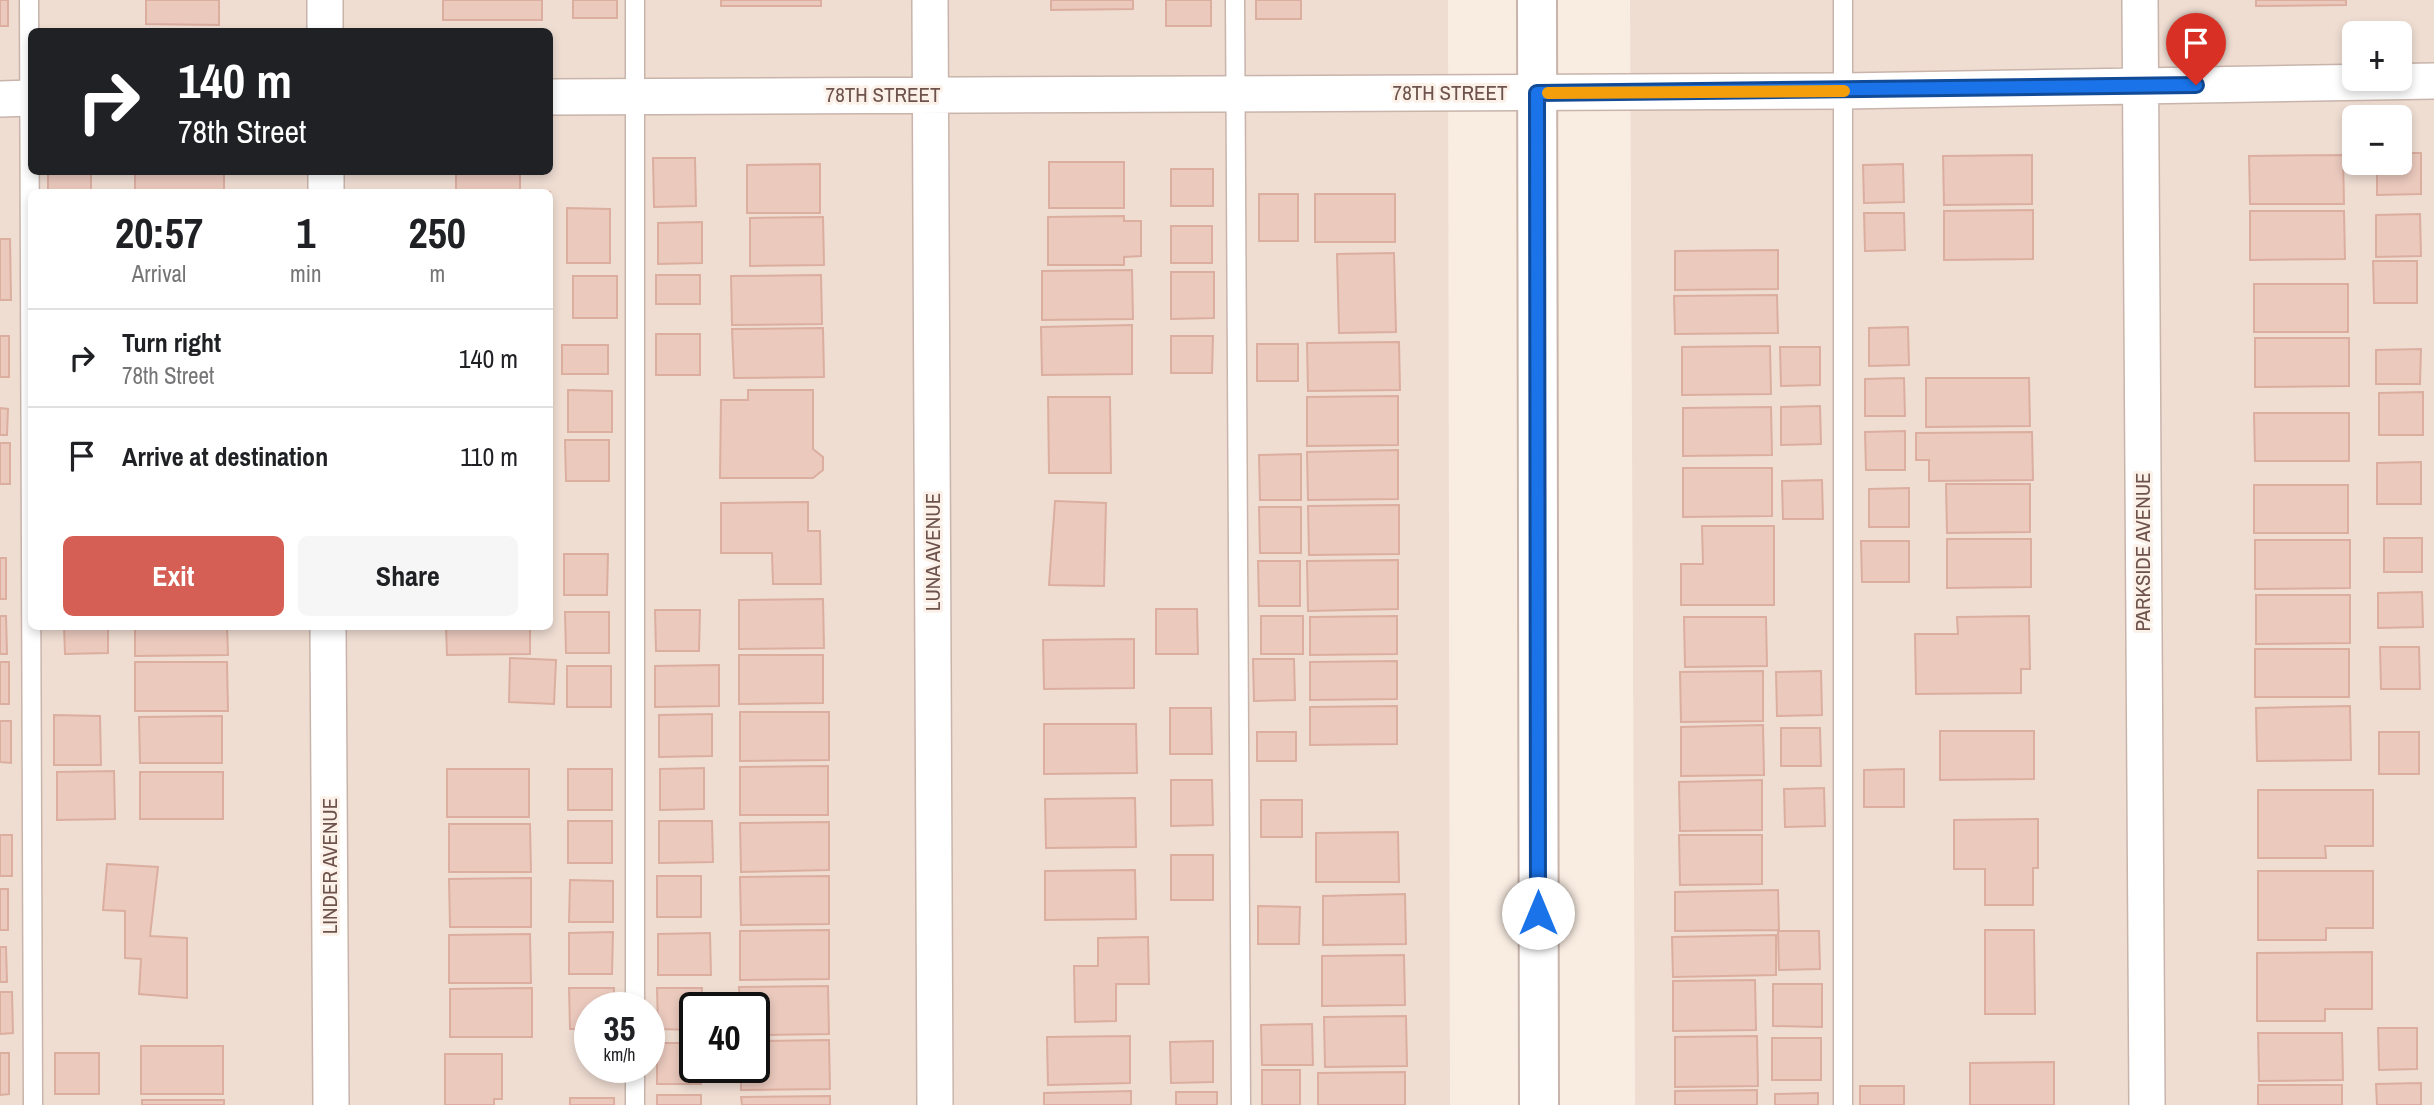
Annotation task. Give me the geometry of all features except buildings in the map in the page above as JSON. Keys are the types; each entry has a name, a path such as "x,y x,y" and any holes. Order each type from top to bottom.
{"street":[{"path":"325,0 325,28"},
{"name":"LUNA AVENUE","path":"930,0 935,1105"},
{"path":"1537,0 1539,1105"},
{"name":"PARKSIDE AVENUE","path":"2140,0 2147,1105"},
{"name":"78TH STREET","path":"553,97 1843,91 2434,81"},
{"name":"LINDER AVENUE","path":"328,630 331,1105"}],"lane":[{"path":"29,0 20,98 33,1105"},
{"path":"635,0 635,992"},
{"path":"1235,0 1241,1105"},
{"path":"1843,0 1843,1105"},
{"path":"635,1083 635,1105"}],"shaded area":[{"path":"0,0 1448,0 1450,1105 0,1105"},
{"path":"1630,0 2434,0 2434,1105 1635,1105"}],"slow traffic":[{"path":"1548,93 1844,91"}],"route":[{"path":"1538,913 1537,93 2196,85"}]}
